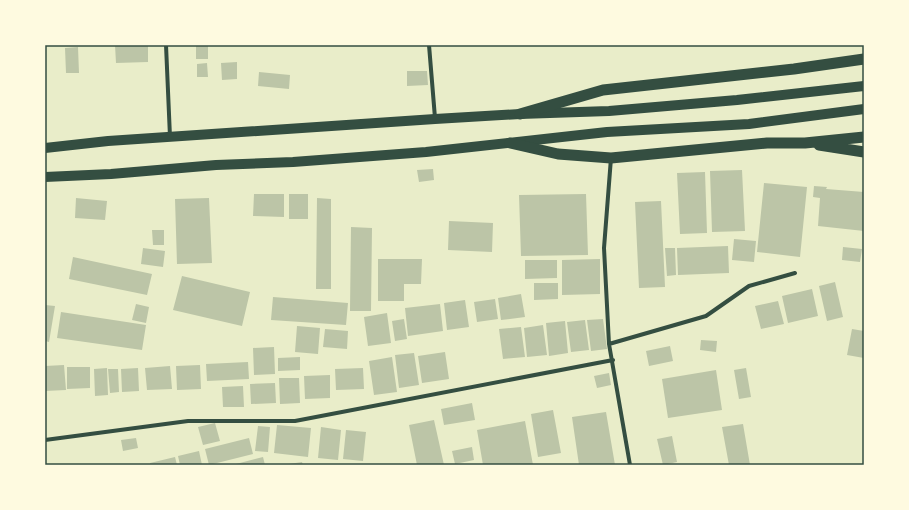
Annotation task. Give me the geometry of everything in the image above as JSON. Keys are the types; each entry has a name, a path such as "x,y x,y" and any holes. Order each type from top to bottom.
{"highway":[{"path":"520,114 603,90 794,69 864,59"},
{"path":"510,143 558,154 612,158 767,143 805,143 864,137"},
{"path":"805,143 864,152"}],"main road":[{"path":"45,148 108,141 436,119 609,111 737,100 864,86"},
{"path":"45,177 111,174 216,164 293,162 426,152 607,132 749,124 864,108"}],"street":[{"path":"166,45 170,137"},
{"path":"429,45 436,119"},
{"path":"612,158 604,248 609,344 613,360 630,465"},
{"path":"609,344 706,316 749,286 795,273"},
{"path":"45,440 188,421 295,422 613,360"}],"building":[{"path":"115,45 148,45 148,62 116,63"},
{"path":"196,45 208,45 208,59 196,59"},
{"path":"78,47 79,73 66,73 65,48"},
{"path":"237,62 237,79 222,80 221,63"},
{"path":"207,63 208,77 197,77 197,64"},
{"path":"407,71 427,71 428,85 407,86"},
{"path":"259,72 290,75 289,89 258,86"},
{"path":"433,169 434,180 419,182 417,170"},
{"path":"742,170 745,231 712,232 710,171"},
{"path":"705,172 707,233 680,234 677,173"},
{"path":"764,183 807,187 800,257 757,252"},
{"path":"814,186 827,187 826,189 864,192 864,231 818,226 820,198 813,197"},
{"path":"254,194 284,194 284,217 253,216"},
{"path":"289,194 308,194 308,219 289,219"},
{"path":"586,194 588,255 521,256 519,195"},
{"path":"76,198 107,201 105,220 75,218"},
{"path":"209,198 212,263 177,264 175,199"},
{"path":"317,198 331,199 331,289 316,289"},
{"path":"661,201 665,287 639,288 635,202"},
{"path":"449,221 493,223 492,252 448,250"},
{"path":"351,227 372,228 371,311 350,311"},
{"path":"152,230 164,230 164,245 153,245"},
{"path":"734,239 756,241 754,262 732,260"},
{"path":"728,246 729,273 678,275 677,248"},
{"path":"843,247 862,249 860,262 842,260"},
{"path":"143,248 165,251 163,267 141,264"},
{"path":"665,248 675,248 676,275 667,276"},
{"path":"73,257 152,274 147,295 69,279"},
{"path":"378,259 422,259 421,284 404,284 404,301 378,301"},
{"path":"600,259 600,294 562,295 562,260"},
{"path":"525,260 557,260 557,278 525,279"},
{"path":"182,276 250,292 242,326 173,310"},
{"path":"835,282 843,317 827,321 819,286"},
{"path":"534,283 558,283 558,299 534,300"},
{"path":"812,289 818,316 788,323 782,296"},
{"path":"521,294 525,317 501,320 498,298"},
{"path":"273,297 348,303 346,325 271,320"},
{"path":"495,299 498,319 477,322 474,302"},
{"path":"465,300 469,327 447,330 444,303"},
{"path":"778,301 784,324 761,329 755,306"},
{"path":"136,304 149,307 146,323 132,320"},
{"path":"440,304 443,331 408,336 405,308"},
{"path":"45,305 55,306 49,342 45,341"},
{"path":"61,312 146,325 142,350 57,338"},
{"path":"387,313 391,343 368,346 364,317"},
{"path":"404,319 407,339 395,341 392,321"},
{"path":"603,319 607,349 591,351 587,320"},
{"path":"585,320 589,350 571,352 567,322"},
{"path":"565,321 568,353 549,356 546,323"},
{"path":"543,325 547,355 527,357 524,328"},
{"path":"297,326 320,328 318,354 295,352"},
{"path":"521,327 525,357 503,359 499,329"},
{"path":"325,329 348,331 347,349 323,347"},
{"path":"852,329 864,331 864,358 847,355"},
{"path":"701,340 717,341 716,352 700,350"},
{"path":"670,346 673,361 649,366 646,351"},
{"path":"274,347 275,374 254,375 253,348"},
{"path":"445,352 449,379 422,383 418,356"},
{"path":"414,353 419,385 399,388 395,355"},
{"path":"300,357 300,370 278,371 278,358"},
{"path":"392,357 397,392 374,395 369,361"},
{"path":"248,362 249,379 207,381 206,364"},
{"path":"64,365 66,390 45,391 45,366"},
{"path":"200,365 201,389 177,390 176,366"},
{"path":"170,366 172,389 147,390 145,368"},
{"path":"67,367 90,367 90,388 67,389"},
{"path":"107,368 108,395 95,396 94,369"},
{"path":"138,368 139,391 122,392 121,369"},
{"path":"363,368 364,389 336,390 335,369"},
{"path":"746,368 751,397 739,399 734,370"},
{"path":"108,369 118,369 119,392 110,393"},
{"path":"716,370 722,410 668,418 662,379"},
{"path":"609,373 611,385 597,388 594,376"},
{"path":"330,375 330,398 305,399 304,376"},
{"path":"279,378 299,378 300,403 280,404"},
{"path":"275,383 276,403 251,404 250,384"},
{"path":"243,386 244,407 223,407 222,387"},
{"path":"472,403 475,420 444,425 441,409"},
{"path":"553,410 561,453 538,457 531,414"},
{"path":"606,412 615,465 579,465 572,417"},
{"path":"434,420 444,465 417,465 409,425"},
{"path":"525,421 533,465 483,465 477,430"},
{"path":"215,423 220,441 203,445 198,427"},
{"path":"743,424 750,465 729,465 722,427"},
{"path":"277,425 311,428 308,457 274,453"},
{"path":"258,426 270,427 268,452 255,451"},
{"path":"321,427 341,430 338,460 318,458"},
{"path":"346,430 366,432 363,461 343,459"},
{"path":"672,436 677,462 663,465 657,439"},
{"path":"136,438 138,448 123,451 121,440"},
{"path":"249,438 253,454 209,465 205,449"},
{"path":"472,447 474,460 455,464 452,451"},
{"path":"199,451 202,465 180,465 178,456"},
{"path":"175,457 177,465 150,465 150,463"},
{"path":"263,457 265,465 236,465 236,464"},
{"path":"302,462 303,465 289,465 289,464"}]}
